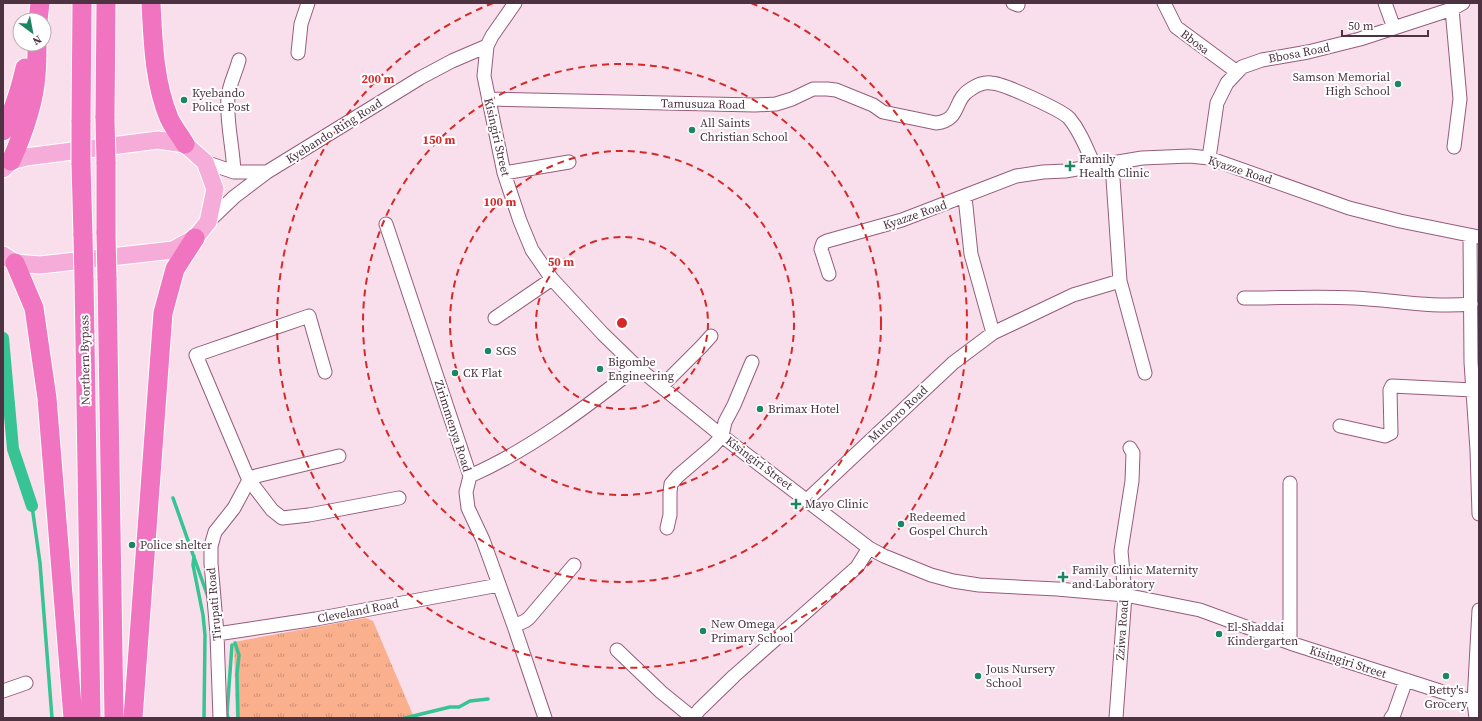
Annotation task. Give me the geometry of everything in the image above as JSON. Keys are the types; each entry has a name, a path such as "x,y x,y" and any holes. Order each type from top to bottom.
{"highway":[{"name":"Northern Bypass","path":"82,3 80,122 91,718"},
{"name":"Northern Bypass","path":"106,3 106,234 114,718"},
{"path":"151,3 152,35 159,90 169,119 185,144"},
{"path":"3,131 12,114 20,92 30,52"},
{"path":"7,165 23,133 30,108 36,76 37,52"},
{"path":"133,718 163,313 175,268 195,238"},
{"path":"9,259 34,308 47,398 73,718"}],"main road":[{"path":"7,165 26,157 158,140 185,144 205,162 215,189 208,222 195,238 173,250 40,266 9,259"}],"street":[{"path":"298,53 300,24 308,3"},
{"name":"Kisingiri Street","path":"516,3 492,36 487,46 484,76 504,173 520,222 532,250 552,279 603,334 637,367 722,436 869,548 884,556 931,575 953,582 1002,587 1056,589 1125,595 1200,610 1290,643 1474,702"},
{"name":"Bbosa","path":"1164,3 1176,27 1237,72"},
{"path":"1385,3 1394,28"},
{"name":"Bbosa Road","path":"1209,158 1217,103 1227,83 1242,67 1262,60 1341,44 1458,6 1460,99 1454,147"},
{"name":"Kyebando Ring Road","path":"208,222 234,197 267,172 420,78 452,61 487,46"},
{"path":"234,172 233,147 229,124 228,96 239,60"},
{"name":"Tamusuza Road","path":"488,99 755,105 776,104 820,88 836,90 873,105 883,112 909,118 942,122 952,116 957,110 959,101 963,95 970,90 984,83 998,84 1058,110 1068,118 1083,140 1095,167"},
{"name":"Kyazze Road","path":"829,274 821,249 823,243 893,223 965,197 1016,176 1095,167 1155,157 1190,156 1209,158 1349,208 1400,221 1475,236"},
{"path":"205,162 234,172 267,172"},
{"path":"504,173 569,162"},
{"path":"1112,164 1120,281 1145,373"},
{"path":"965,197 971,254 993,333"},
{"name":"Zirimmenya Road","path":"386,224 470,476 466,492 467,503 483,540 545,718"},
{"path":"1475,236 1471,304 1471,362 1479,514"},
{"path":"494,318 552,279"},
{"name":"Mutooro Road","path":"807,500 953,363 993,333 1073,295 1120,281"},
{"path":"1244,298 1342,297 1376,299 1424,305 1454,306 1471,304"},
{"path":"325,372 309,316 196,355 249,479 272,510 282,518 310,515 399,498"},
{"path":"662,386 711,336"},
{"path":"667,528 670,515 671,484 722,436 725,422 734,405 752,362"},
{"path":"470,476 485,470 523,448 568,419 637,367"},
{"path":"1340,426 1385,436 1391,433 1390,390 1392,386 1473,390"},
{"name":"Zziwa Road","path":"1116,718 1125,595 1121,551 1132,481 1133,454 1130,448"},
{"path":"249,479 339,456"},
{"name":"Tirupati Road","path":"220,718 217,634 211,546 215,532 234,508 249,479"},
{"path":"1290,483 1290,643"},
{"path":"617,650 661,692 693,718 699,710 734,676 857,567 869,548"},
{"path":"514,626 529,618 574,565"},
{"name":"Cleveland Road","path":"217,634 316,619 499,585"},
{"path":"1476,718 1474,702 1479,610"},
{"path":"1391,718 1394,714 1406,680"},
{"path":"3,691 26,683"}],"green space":[{"path":"366,618 373,621 413,715 399,718 236,718 234,642"}],"waterway":[{"path":"3,338 13,449 32,506"},
{"path":"173,498 208,597"},
{"path":"32,506 40,563 52,718"},
{"path":"194,556 193,565 203,615 205,635 204,718"},
{"path":"235,643 239,655 237,674 238,718"},
{"path":"228,718 227,713 232,645"},
{"path":"405,718 450,707 459,707 470,701 488,699"}],"place":[{"name":"Samson Memorial High School","path":"1398,84"},
{"name":"Kyebando Police Post","path":"184,100"},
{"name":"All Saints Christian School","path":"692,130"},
{"name":"Family Health Clinic","path":"1070,166"},
{"name":"SGS","path":"488,351"},
{"name":"Bigombe Engineering","path":"600,369"},
{"name":"CK Flat","path":"455,373"},
{"name":"Brimax Hotel","path":"760,409"},
{"name":"Mayo Clinic","path":"796,504"},
{"name":"Redeemed Gospel Church","path":"901,524"},
{"name":"Police shelter","path":"132,545"},
{"name":"Family Clinic Maternity and Laboratory","path":"1063,577"},
{"name":"New Omega Primary School","path":"703,631"},
{"name":"El-Shaddai Kindergarten","path":"1219,634"},
{"name":"Jous Nursery School","path":"978,676"},
{"name":"Betty's Grocery","path":"1446,676"}]}
